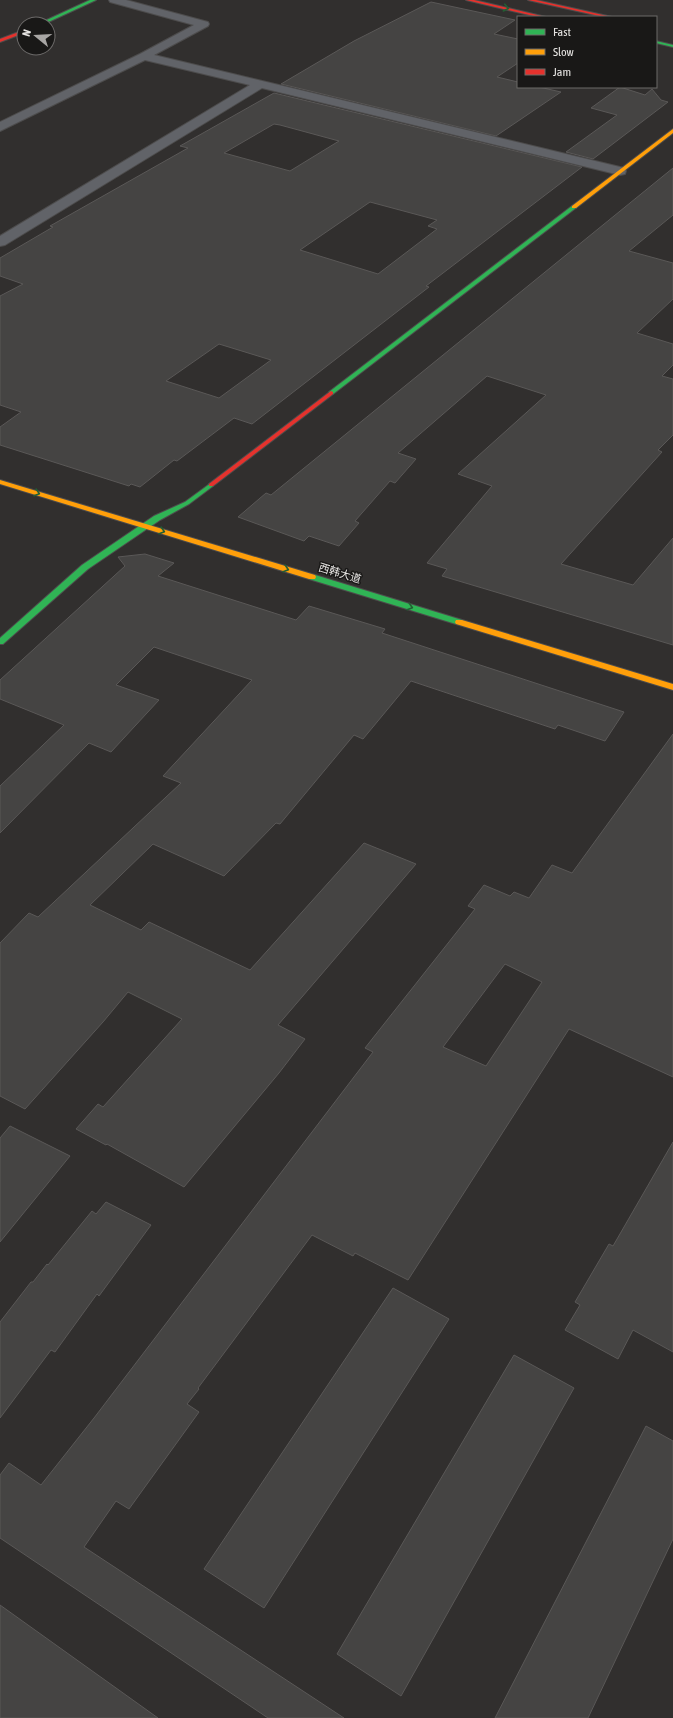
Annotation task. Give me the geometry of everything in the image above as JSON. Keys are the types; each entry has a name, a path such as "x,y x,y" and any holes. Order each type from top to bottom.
{"street":[{"path":"56,17 94,0"},
{"path":"0,127 144,56 204,24 114,0"},
{"path":"468,0 540,16"},
{"path":"530,0 605,16"},
{"path":"0,41 16,34"},
{"path":"657,42 673,46"},
{"path":"144,56 620,172"},
{"path":"0,242 260,84"},
{"path":"0,642 85,567 146,527 157,518 187,503 673,131"},
{"name":"西韩大道","path":"0,482 673,687"},
{"path":"142,514 172,523"}],"building":[{"path":"431,2 515,20 494,34 517,39 517,64 497,77 517,82 517,88 543,88 561,92 496,136 281,84 354,41"},
{"path":"619,88 645,95 652,89 661,100 668,102 593,159 566,152 617,115 591,108"},
{"path":"274,93 582,167 426,286 429,287 252,424 234,418 177,461 174,460 140,487 131,484 129,486 0,445 0,427 21,412 0,405 0,296 23,284 0,276 0,258 53,227 50,226 188,148 180,146","holes":["274,124 280,125 339,141 290,171 224,153","370,202 437,220 428,226 437,229 378,274 300,250","219,344 271,360 219,398 166,381"]},
{"path":"673,168 673,215 629,251 673,263 673,299 637,333 673,344 673,365 662,376 673,379 673,435 658,450 662,452 561,564 633,585 673,538 673,645 442,576 447,569 427,563 492,486 458,474 546,395 487,376 398,453 416,459 395,483 390,481 355,521 359,523 339,546 309,536 304,541 238,517 266,493 271,495"},
{"path":"145,554 174,563 158,576 296,620 309,606 385,629 382,633 624,712 605,741 558,725 555,729 411,681 363,739 354,735 280,824 276,823 224,876 153,844 90,905 141,930 149,922 250,970 364,843 416,864 278,1025 305,1039 279,1073 184,1187 107,1144 106,1145 76,1129 98,1104 103,1107 182,1019 128,992 25,1109 0,1096 0,943 29,913 38,917 181,783 163,776 252,680 154,647 116,685 159,700 111,752 89,743 0,833 0,786 64,725 0,699 0,680 125,566 118,557"},
{"path":"673,734 673,1077 569,1029 408,1280 355,1253 353,1256 312,1235 187,1404 199,1412 129,1509 116,1501 84,1547 344,1718 268,1718 0,1538 0,1475 9,1463 41,1485 94,1418 373,1052 365,1048 475,909 468,906 484,885 510,896 514,892 529,898 552,865 572,873","holes":["505,964 542,982 486,1066 443,1047"]},
{"path":"10,1126 70,1156 0,1242 0,1138"},
{"path":"673,1142 673,1352 633,1330 618,1359 565,1330 580,1305 575,1302 609,1244 613,1246"},
{"path":"106,1202 151,1225 99,1296 97,1294 55,1352 51,1350 0,1418 0,1322 31,1282 33,1282 47,1264 48,1265 92,1211 96,1214"},
{"path":"393,1288 449,1319 264,1608 204,1569"},
{"path":"514,1355 574,1388 401,1696 337,1654"},
{"path":"646,1426 673,1441 673,1539 588,1718 495,1718"},
{"path":"0,1605 158,1718 0,1718"}],"traffic: fast":[{"path":"56,17 94,0"},
{"path":"657,42 673,46"},
{"path":"331,393 574,207"},
{"path":"0,642 85,567 157,518 187,503 211,485"},
{"path":"312,577 459,622"}],"traffic: slow":[{"path":"574,207 673,131"},
{"path":"0,482 312,577"},
{"path":"459,622 673,687"}],"traffic: jam":[{"path":"468,0 540,16"},
{"path":"530,0 605,16"},
{"path":"0,41 16,34"},
{"path":"211,485 331,393"}]}
